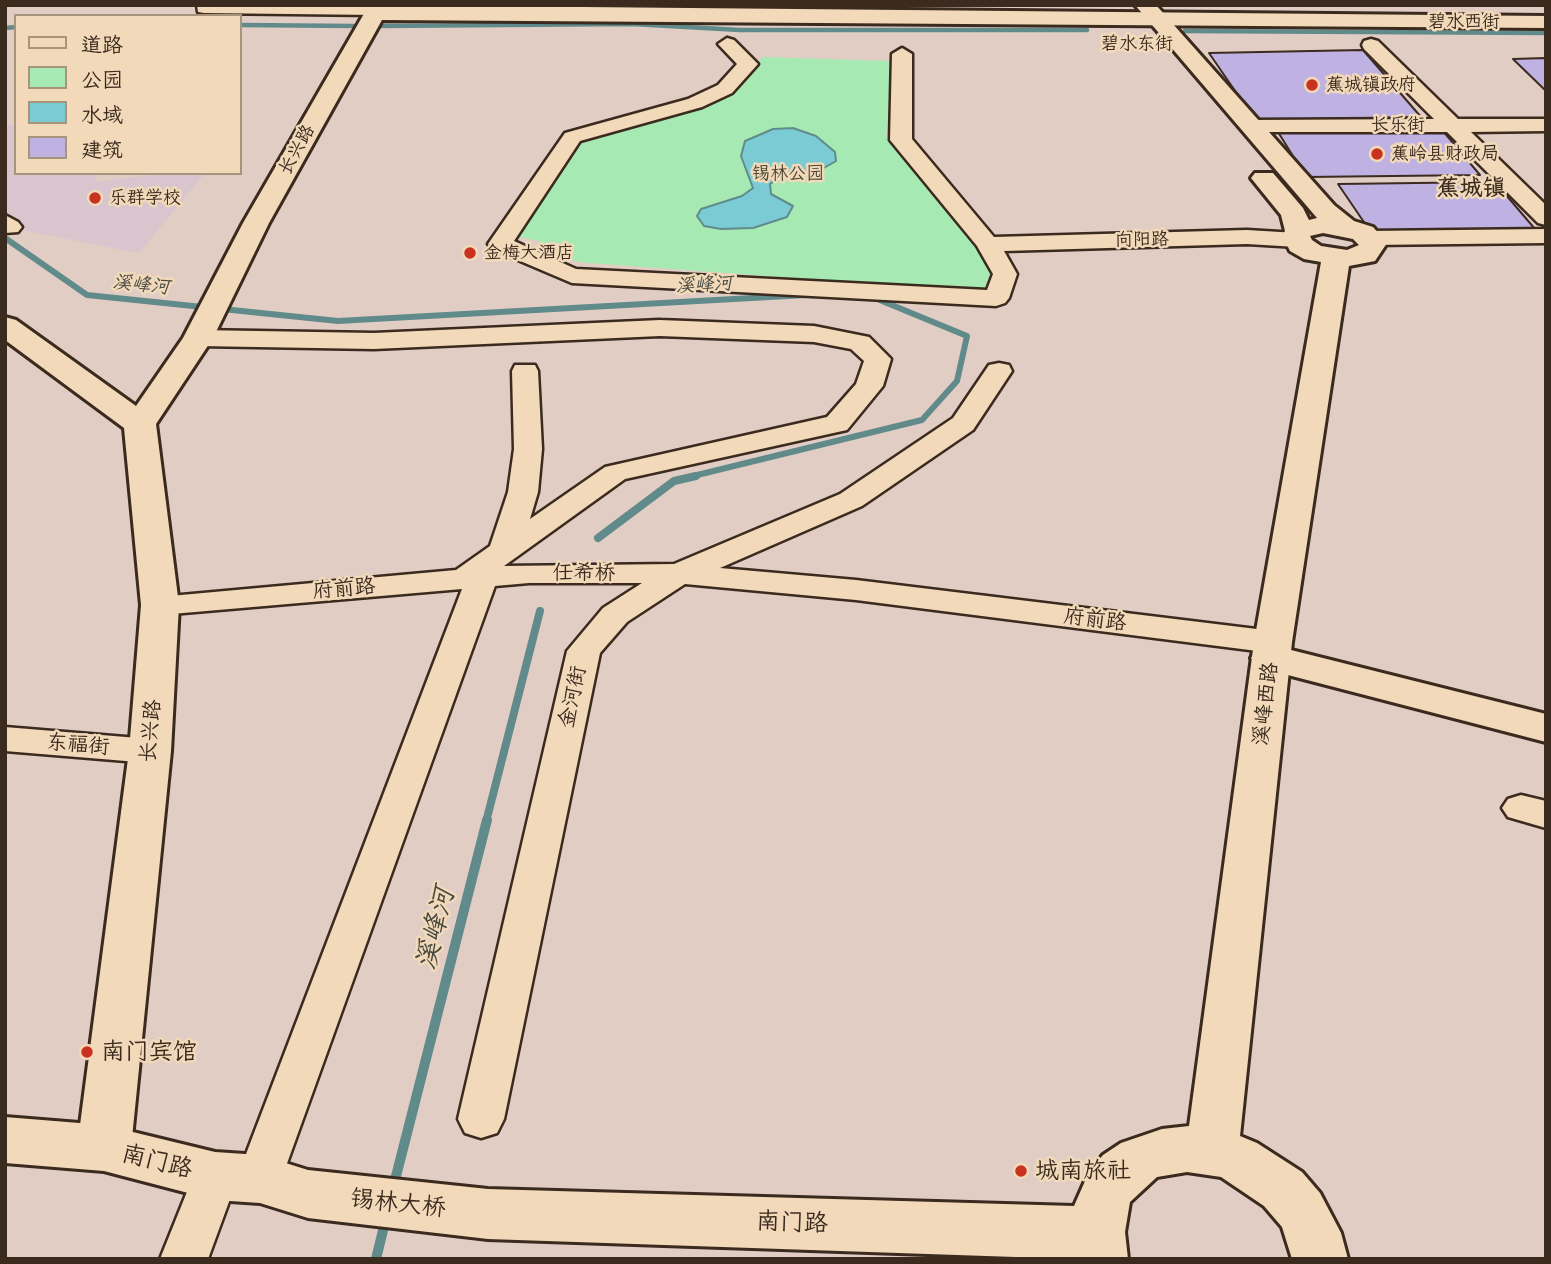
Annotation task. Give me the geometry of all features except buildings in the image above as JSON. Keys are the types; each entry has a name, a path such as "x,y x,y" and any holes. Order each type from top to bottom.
{"street":[{"path":"202,10 375,13"},
{"path":"242,19 375,13"},
{"name":"碧水西街","path":"375,13 1138,13 1546,22"},
{"name":"长兴路","path":"104,1148 150,751 160,605 140,424 205,322 256,223 375,13"},
{"path":"1138,13 1251,126 1325,211 1340,242"},
{"path":"1138,13 1225,132"},
{"path":"727,44 755,44"},
{"path":"727,44 748,64 725,89 695,103 572,137 500,244 572,276 996,298 1005,274 988,244 901,140 902,54"},
{"path":"881,44 923,44"},
{"name":"碧水东街","path":"1147,44 1203,44"},
{"path":"1343,45 1398,45"},
{"path":"1371,45 1546,218"},
{"name":"长乐街","path":"1251,126 1546,125"},
{"path":"1251,163 1294,214 1298,235 1323,225 1340,242"},
{"name":"向阳路","path":"988,244 1298,235"},
{"path":"1340,242 1369,238 1546,236"},
{"name":"溪峰西路","path":"1212,1152 1272,650 1340,242"},
{"path":"205,322 374,341 660,328 814,334 860,343 878,359 869,386 837,424 677,457 615,473 496,570"},
{"path":"5,326 140,424"},
{"path":"184,1259 261,1183 496,570 523,492 528,449 525,371"},
{"name":"金河街","path":"481,1119 584,651 615,615 679,574 850,500 963,424 999,371"},
{"name":"府前路","path":"160,605 496,570"},
{"name":"任希桥","path":"496,570 638,574"},
{"name":"府前路","path":"638,574 679,574 856,590 1272,650 1546,710"},
{"name":"府前路","path":"1272,650 1546,727"},
{"name":"东福街","path":"5,739 150,751"},
{"name":"南门路","path":"5,1140 104,1148 261,1183"},
{"path":"1100,1246 1100,1210 1108,1189 1122,1172 1140,1160 1162,1152 1187,1149 1212,1152 1250,1166 1283,1189 1301,1210 1313,1233 1320,1259"},
{"name":"锡林大桥","path":"261,1183 488,1214"},
{"name":"南门路","path":"488,1214 1100,1246"}],"shaded area":[{"name":"乐群学校","path":"14,125 14,175 97,175 94,182 153,175 203,175 139,253 26,231 5,214 5,128"}],"green space":[{"name":"锡林公园","path":"763,57 892,61 886,136 991,264 987,292 587,263 542,256 539,241 509,235 581,141 733,86"}],"water":[{"path":"793,128 816,136 835,152 836,161 822,169 781,177 770,184 771,194 793,206 787,217 753,228 721,229 704,226 697,216 701,209 742,196 753,188 741,156 745,141 773,129"}],"waterway":[{"path":"380,26 632,24 740,30 1087,30"},
{"path":"242,25 354,26"},
{"path":"5,28 14,27"},
{"path":"1185,31 1546,33"},
{"name":"溪峰河","path":"5,238 87,295 338,321 806,295"},
{"name":"溪峰河","path":"689,477 922,420 957,381 967,336 870,296"},
{"name":"溪峰河","path":"598,538 674,481 696,476"},
{"name":"溪峰河","path":"486,822 540,611"},
{"name":"溪峰河","path":"393,1188 487,820"},
{"name":"溪峰河","path":"376,1259 386,1218"}],"place":[{"name":"蕉城镇政府","path":"1312,85"},
{"name":"蕉岭县财政局","path":"1377,154"},
{"name":"乐群学校","path":"95,198"},
{"name":"金梅大酒店","path":"470,253"},
{"name":"南门宾馆","path":"87,1052"},
{"name":"城南旅社","path":"1021,1171"}],"district":[{"name":"蕉城镇","path":"1471,189"}]}
